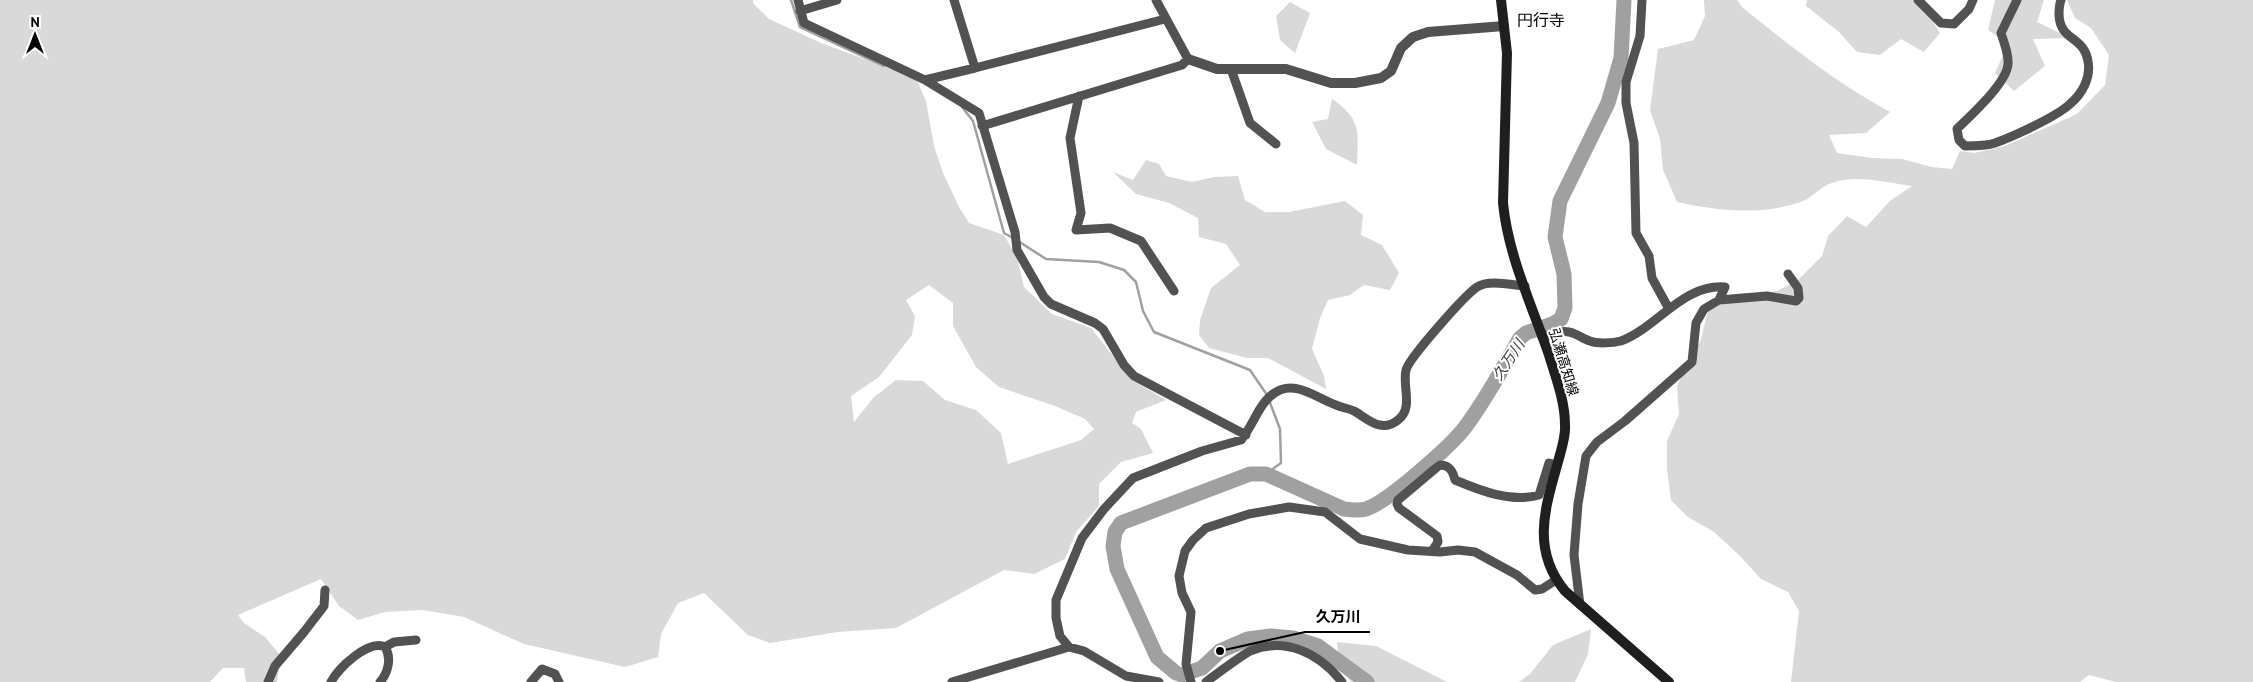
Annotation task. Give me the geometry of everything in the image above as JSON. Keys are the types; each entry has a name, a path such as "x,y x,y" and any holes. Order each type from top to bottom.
{"main road":[{"name":"弘瀬高知線","path":"1501,0 1504,26 1506,99 1503,203 1508,235 1565,411 1566,427 1543,527 1547,561 1556,580 1580,605 1669,682"}],"street":[{"path":"798,0 804,23 926,80 979,113 1015,232 1016,246 1028,273 1044,297 1051,304 1095,323 1103,329 1124,365 1134,376 1246,435"},
{"path":"800,11 837,0"},
{"path":"954,0 975,68"},
{"path":"1156,0 1188,60 1217,69 1286,69 1331,82 1355,83 1382,78 1391,71 1402,48 1413,36 1428,32 1504,26"},
{"path":"1642,0 1640,36 1626,82 1626,103 1634,143 1636,232 1649,256 1652,278 1669,309"},
{"path":"1918,0 1941,23 1954,24 1969,9 1973,0"},
{"path":"2017,0 2001,33 2008,54 2008,66 2004,76 1988,97 1957,129 1959,140 1965,146 1995,143 2070,105 2081,92 2088,80 2088,61 2084,50 2063,31 2060,25 2059,4 2062,0"},
{"path":"926,80 1165,20"},
{"path":"982,126 1182,65 1188,60"},
{"path":"1231,69 1250,123 1276,144"},
{"path":"1079,96 1070,138 1081,213 1076,230 1110,228 1141,241 1174,291"},
{"path":"1580,605 1574,555 1578,504 1586,456 1597,442 1625,421 1692,362 1696,323 1704,309 1718,300 1767,296 1796,301 1799,298 1798,288 1788,274"},
{"path":"1069,647 1060,636 1056,618 1056,600 1082,538 1104,509 1133,478 1202,451 1241,440 1246,435 1265,402 1274,393 1291,387 1312,392 1336,405 1352,410 1369,422 1388,424 1398,421 1407,404 1404,378 1408,364 1456,308 1477,287 1487,283 1525,286"},
{"path":"1542,336 1570,332 1591,342 1618,342 1633,336 1669,309 1699,290 1714,286 1725,286 1718,300"},
{"path":"1432,551 1438,542 1437,536 1399,508 1397,504 1398,500 1440,465 1447,466 1453,471 1455,480 1495,495 1531,498 1540,495 1549,463 1557,465"},
{"path":"1191,682 1186,664 1192,612 1182,593 1179,576 1185,551 1193,540 1206,528 1249,514 1289,506 1325,512 1360,539 1408,550 1475,552 1517,575 1536,590 1542,589 1556,580"},
{"path":"268,682 275,666 324,606 325,590"},
{"path":"385,647 394,642 416,640"},
{"path":"331,682 346,663 359,652 372,646 381,645 385,647 388,653 389,662 380,682"},
{"path":"1206,682 1250,652 1273,646 1299,648 1319,658 1342,682"},
{"path":"952,682 1069,647 1084,651 1126,676 1160,682"},
{"path":"531,682 542,670 555,674 559,682"}],"shaded area":[{"path":"0,0 753,0 753,3 769,19 821,43 916,78 926,101 934,146 943,173 969,223 1004,235 1017,257 1024,287 1052,314 1091,328 1132,380 1166,400 1136,412 1132,423 1141,429 1153,453 1121,462 1099,484 1099,506 1076,532 1065,559 1034,574 1004,570 896,628 838,632 770,643 748,635 704,593 678,603 661,634 658,657 625,667 524,644 464,617 423,610 385,612 358,620 339,606 321,579 238,615 244,623 265,637 281,656 277,682 246,682 244,668 223,668 210,682 0,682","holes":["929,285 953,303 953,326 976,367 999,387 1055,406 1085,419 1094,429 1081,440 1008,464 1001,433 976,410 945,400 923,381 896,380 874,397 854,422 851,396 879,377 912,335 915,316 906,300"]},
{"path":"1704,0 1737,0 1742,7 1813,63 1851,89 1890,112 1866,133 1829,135 1837,153 1872,158 1902,159 1932,167 1952,169 1960,151 1974,153 2005,146 2077,114 2105,85 2109,55 2091,28 2075,18 2067,0 2253,0 2253,682 2116,682 2089,675 2080,682 1791,682 1799,611 1788,592 1761,579 1714,532 1688,517 1671,500 1667,470 1667,441 1679,414 1677,386 1685,366 1700,342 1708,311 1730,299 1777,291 1798,280 1822,256 1828,236 1847,216 1866,227 1890,201 1912,186 1862,179 1842,180 1828,184 1803,201 1772,209 1724,210 1677,202 1663,170 1660,139 1650,110 1658,49 1694,40 1705,16"},
{"path":"1807,0 1923,0 1925,9 1940,33 1924,52 1901,39 1880,55 1857,52 1839,32 1806,6"},
{"path":"1995,0 2044,0 2037,22 2070,38 2033,39 2045,66 2014,91 1995,73 2008,44 1988,30"},
{"path":"1290,2 1310,13 1295,53 1280,40 1276,16"},
{"path":"1332,99 1349,113 1353,120 1358,144 1357,165 1326,149 1312,122 1328,119"},
{"path":"1146,160 1159,164 1166,176 1192,182 1214,177 1238,176 1245,200 1265,212 1289,212 1345,201 1363,215 1361,235 1382,245 1399,273 1390,290 1364,285 1350,295 1328,300 1320,318 1312,349 1324,376 1326,389 1268,358 1247,358 1209,348 1199,335 1200,320 1211,288 1240,265 1226,244 1199,237 1198,218 1169,203 1136,194 1113,172 1133,180"},
{"path":"1591,629 1588,654 1575,682 1519,682 1530,674 1553,645"},
{"path":"1337,642 1376,646 1447,682 1351,682 1340,665"}],"waterway":[{"path":"791,0 800,27 884,66"},
{"name":"久万川","path":"1367,682 1318,646 1293,638 1271,636 1248,639 1220,651 1202,668 1182,675 1176,673 1157,657 1117,569 1113,546 1115,532 1121,523 1250,474 1266,474 1344,509 1366,509 1404,485 1459,435 1487,394 1520,338 1526,333 1561,319 1565,308 1564,274 1555,237 1560,201 1608,103 1621,58 1624,0"},
{"path":"962,107 973,121 1004,233 1013,238"},
{"path":"1018,241 1046,259 1099,262 1124,270 1136,282 1143,311 1154,332 1250,370 1267,395"},
{"path":"1266,474 1281,463 1280,429 1269,400"}],"place":[{"name":"久万川","path":"1220,651"}],"district":[{"name":"円行寺","path":"1541,20"}]}
